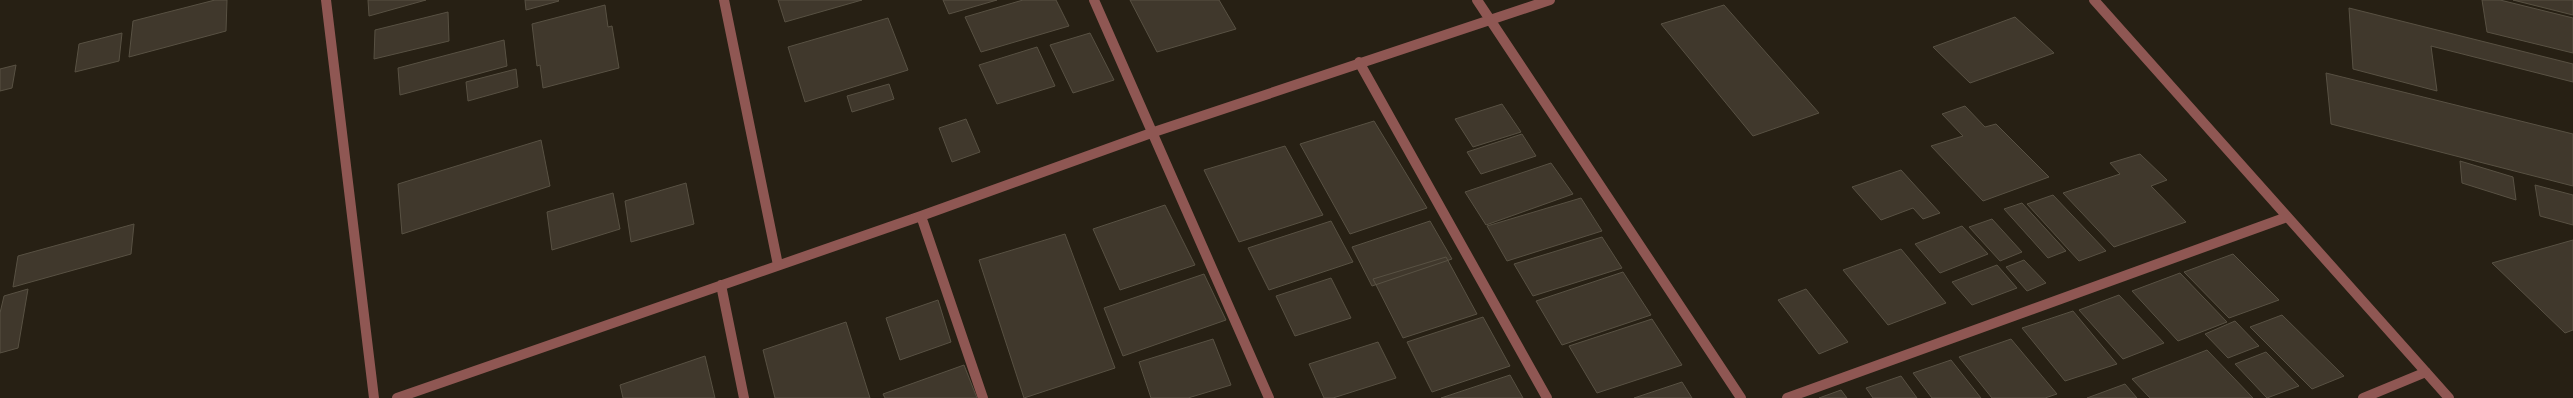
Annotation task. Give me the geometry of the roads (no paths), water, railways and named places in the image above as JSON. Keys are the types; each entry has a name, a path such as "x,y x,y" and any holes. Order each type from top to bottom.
{"street":[{"path":"326,0 374,398"},
{"path":"724,0 778,265"},
{"path":"1094,0 1154,132 1269,398"},
{"path":"1477,0 1741,398"},
{"path":"397,398 921,216 1154,132 1359,62 1550,0"},
{"path":"2094,0 2449,398"},
{"path":"1359,62 1547,398"},
{"path":"921,216 983,398"},
{"path":"1788,398 2287,217"},
{"path":"721,285 744,398"},
{"path":"2363,398 2426,372"}]}
